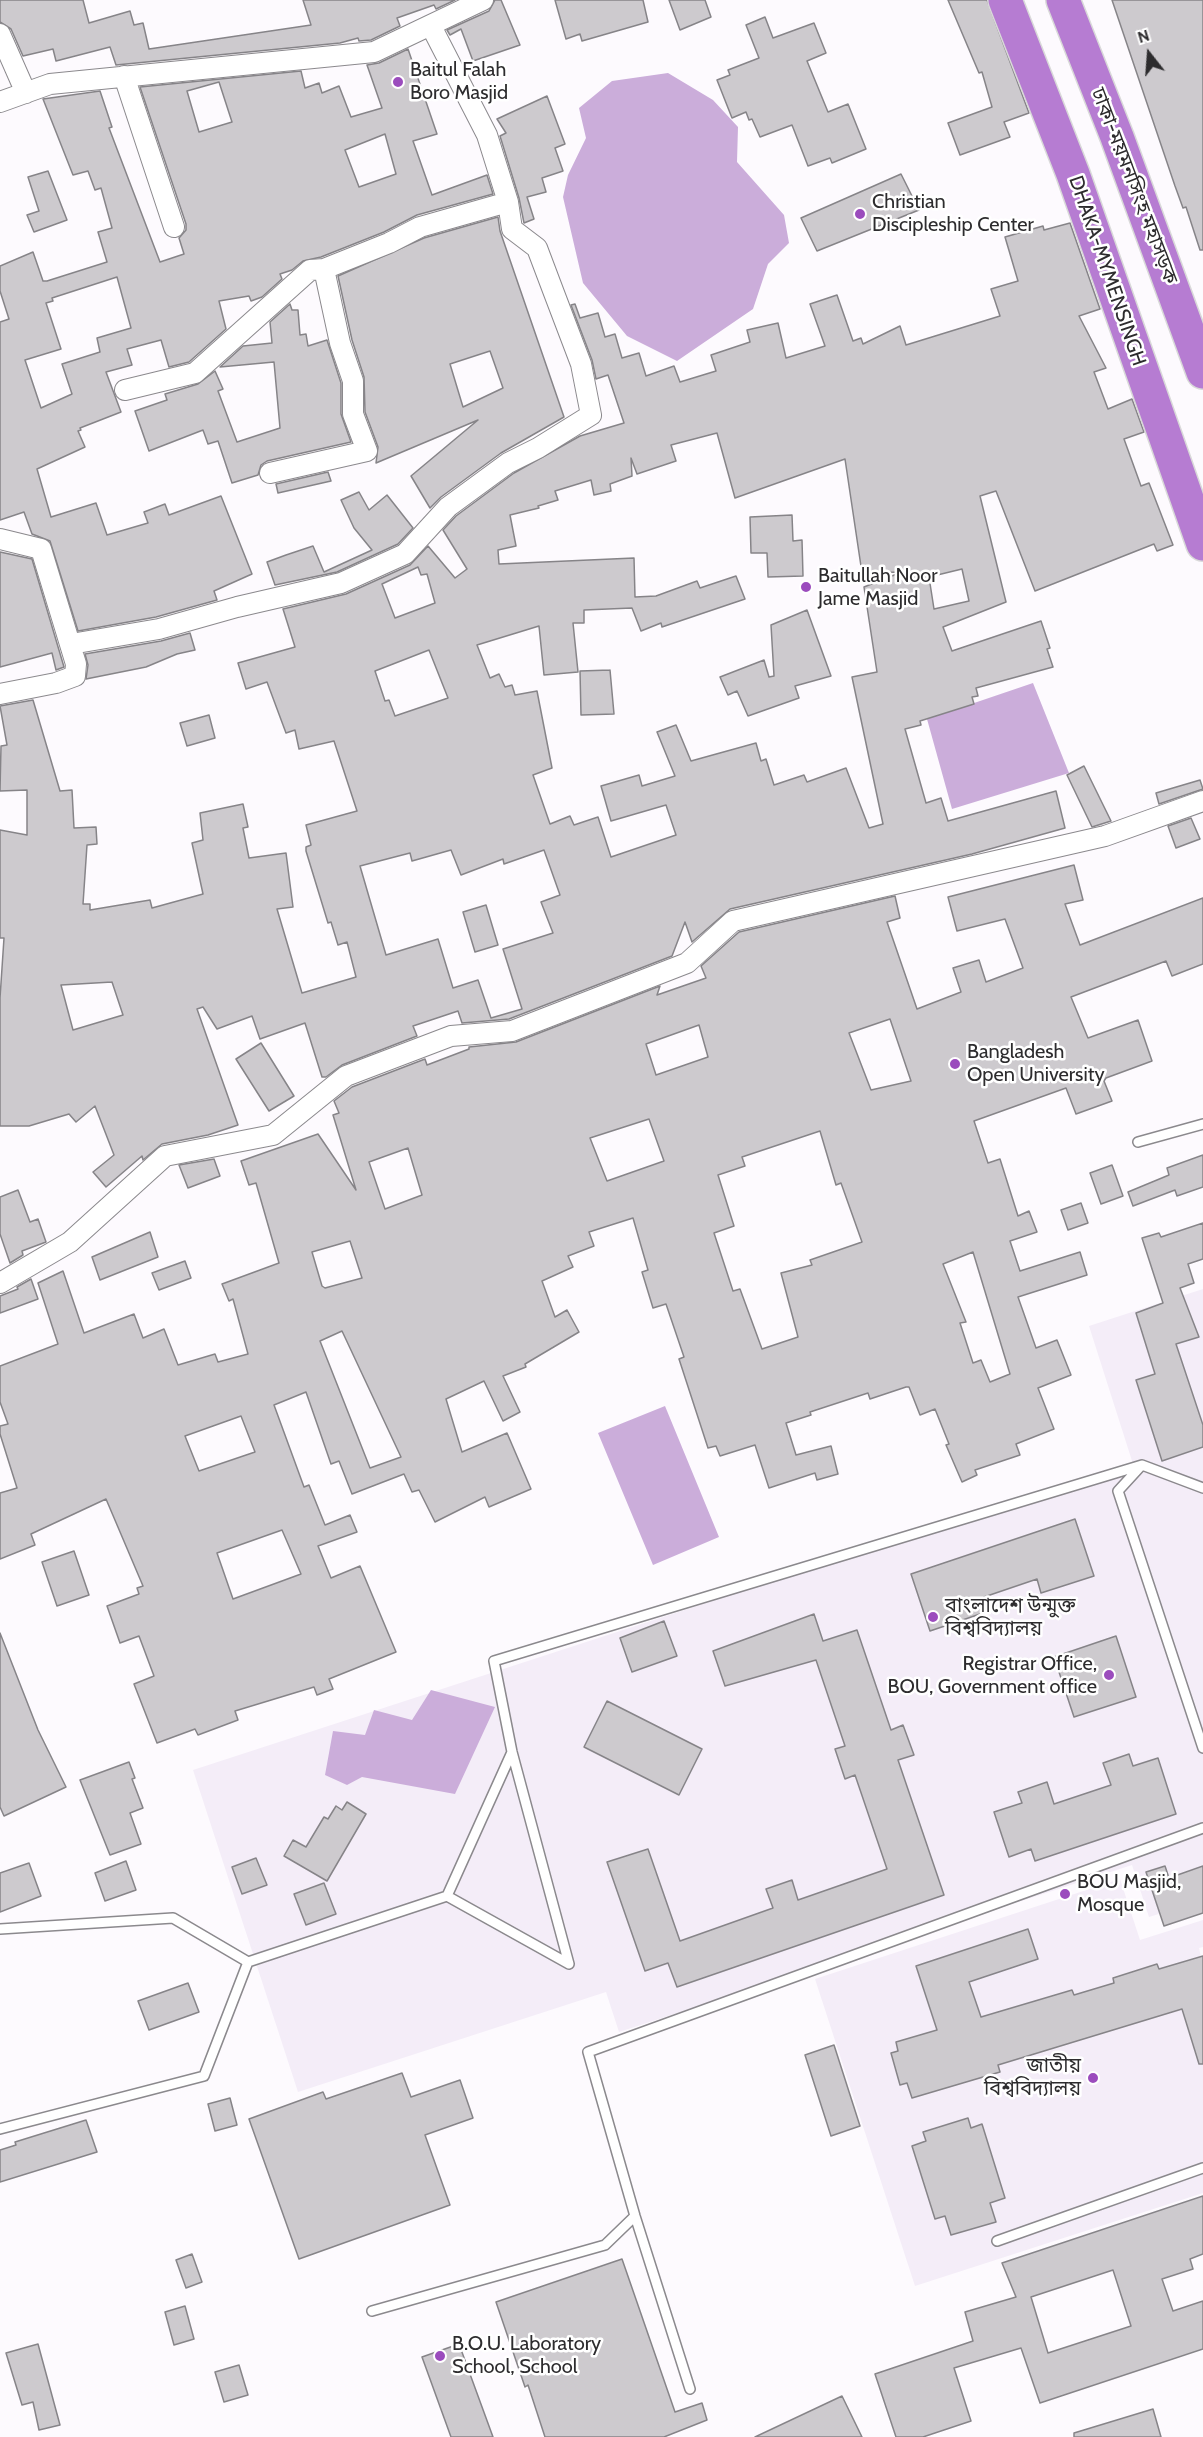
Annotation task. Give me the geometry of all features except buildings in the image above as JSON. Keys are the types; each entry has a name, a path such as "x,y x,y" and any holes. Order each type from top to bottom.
{"highway":[{"name":"DHAKA-MYMENSINGH","path":"1005,0 1073,174 1203,544"},
{"name":"ঢাকা-ময়মনসিংহ মহাসড়ক","path":"1063,0 1200,353"}],"street":[{"path":"0,102 50,84 374,52 483,0"},
{"path":"71,644 159,629 237,607 342,583 405,554 448,507 508,463 538,448 591,415 581,364 537,248 512,229 508,202 487,135 431,26"},
{"path":"0,34 26,93"},
{"path":"124,76 174,227"},
{"path":"125,390 195,373 310,270 324,269 389,243 420,227 508,202"},
{"path":"270,473 367,451 353,414 353,381 340,343 324,269"},
{"path":"0,539 41,549 71,644 75,676 56,683 0,694"},
{"path":"0,1284 70,1242 165,1156 273,1135 346,1076 451,1036 513,1030 687,963 733,921 1105,836 1203,801"}],"lane":[{"path":"1138,1142 1203,1124"},
{"path":"447,1896 569,1964 512,1752 494,1661 1142,1465 1203,1488"},
{"path":"1142,1465 1118,1491 1203,1748"},
{"path":"0,1929 173,1918 248,1962 447,1896 512,1752"},
{"path":"690,2389 634,2216 588,2052 1203,1828"},
{"path":"0,2129 204,2076 248,1962"},
{"path":"997,2241 1203,2168"},
{"path":"372,2311 605,2245 634,2216"}],"shaded area":[{"path":"668,73 713,100 738,127 737,162 784,215 789,243 768,264 753,309 677,361 627,336 583,283 563,197 568,175 586,138 579,108 612,81"},
{"path":"1033,683 1069,773 952,809 927,719"},
{"name":"বাংলাদেশ উন্মুক্ত বিশ্ববিদ্যালয়","path":"1203,1289 1203,1900 1149,1917 1132,1865 619,2032 606,1992 298,2092 193,1770 1133,1464 1089,1326"},
{"path":"665,1406 719,1537 653,1565 598,1433"},
{"path":"431,1690 495,1707 455,1794 362,1777 347,1785 325,1775 333,1731 365,1735 374,1710 412,1720"},
{"name":"জাতীয় বিশ্ববিদ্যালয়","path":"1120,1879 1140,1940 1203,1920 1203,1947 1199,1948 1201,1957 1177,1964 1181,2005 1186,2024 1194,2022 1189,2032 1197,2059 1203,2058 1203,2193 915,2286 815,1979","holes":["1027,1929 1038,1959 978,1979 968,1948","959,1953 975,2001 916,1966","1157,1964 1176,2011 1015,2060 1001,2012 1072,1990 1074,1995 1114,1983 1113,1977","984,2016 1000,2072 912,2098 907,2083 900,2085 891,2053 898,2051 896,2042","968,2118 971,2128 982,2124 1004,2198 990,2203 995,2222 951,2235 945,2216 935,2219 930,2205 935,2191 927,2193 912,2146 926,2141 923,2132"]}],"place":[{"name":"Baitul Falah Boro Masjid","path":"398,82"},
{"name":"Christian Discipleship Center","path":"860,214"},
{"name":"Baitullah Noor Jame Masjid","path":"806,587"},
{"name":"Bangladesh Open University","path":"955,1064"},
{"name":"বাংলাদেশ উন্মুক্ত বিশ্ববিদ্যালয়","path":"933,1617"},
{"name":"Registrar Office, BOU, Government office","path":"1109,1675"},
{"name":"BOU Masjid, Mosque","path":"1065,1894"},
{"name":"জাতীয় বিশ্ববিদ্যালয়","path":"1093,2078"},
{"name":"B.O.U. Laboratory School, School","path":"440,2356"}]}
